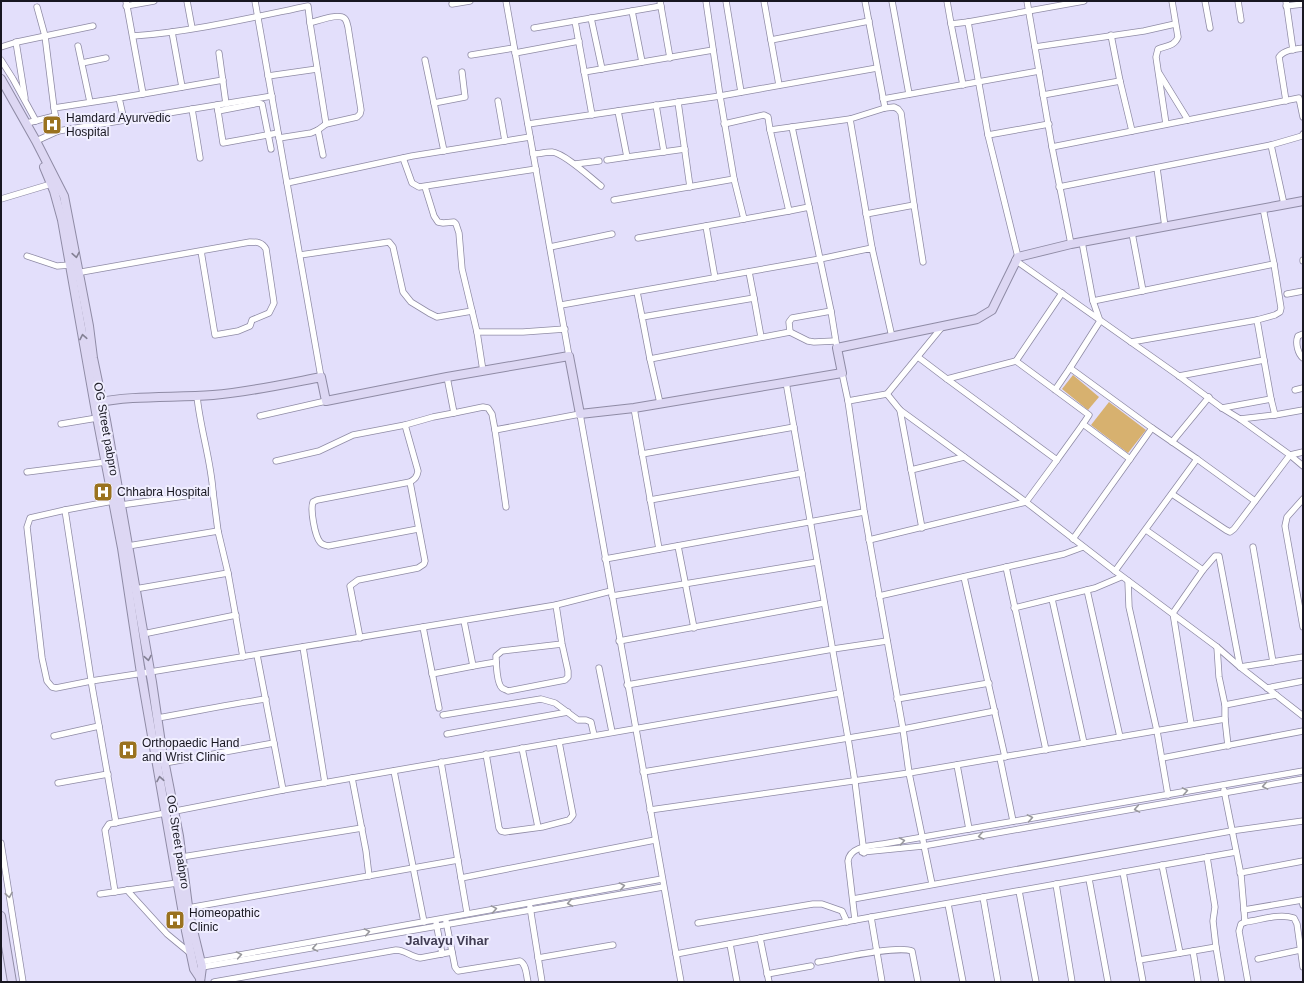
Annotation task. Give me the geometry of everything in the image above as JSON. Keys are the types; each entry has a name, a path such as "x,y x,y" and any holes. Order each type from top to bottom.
{"street":[{"path":"143,94 126,4 154,1"},
{"path":"187,1 192,28"},
{"path":"255,1 326,401"},
{"path":"452,4 470,1"},
{"path":"506,1 681,982"},
{"path":"706,1 724,124 734,179 744,219"},
{"path":"726,1 741,92"},
{"path":"764,1 779,85"},
{"path":"865,1 885,108"},
{"path":"892,1 909,94"},
{"path":"946,1 963,86"},
{"path":"1027,1 1059,187 1071,244"},
{"path":"951,24 1084,1"},
{"path":"1166,124 1157,70 1156,52 1158,49 1175,43 1178,37 1172,1"},
{"path":"1205,1 1210,28"},
{"path":"1238,1 1241,20"},
{"path":"534,28 632,11 661,3 670,58"},
{"path":"132,36 172,32 258,17 308,4 326,124"},
{"path":"1293,50 1286,4 1303,4"},
{"path":"37,7 45,36 58,131"},
{"path":"632,11 642,62"},
{"path":"217,108 223,143 269,134 279,135 311,133 326,124 357,117 360,114 360,103 346,20 341,16 310,23"},
{"path":"591,18 602,69"},
{"path":"575,21 592,115"},
{"path":"771,40 869,21"},
{"path":"650,359 790,332 808,341 836,344 892,337 977,319 992,310 1016,258 988,135 968,22"},
{"path":"1035,47 1144,31 1175,24"},
{"path":"1,47 16,42 93,26"},
{"path":"172,32 182,87"},
{"path":"1111,35 1132,131"},
{"path":"471,55 514,51 578,41"},
{"path":"16,42 26,102"},
{"path":"78,46 90,102"},
{"path":"1286,101 1279,57 1282,53 1303,48"},
{"path":"584,72 713,50"},
{"path":"219,53 226,104"},
{"path":"82,63 106,58"},
{"path":"1,60 36,121"},
{"path":"425,60 444,151"},
{"path":"528,124 720,96 877,68"},
{"path":"268,76 317,69"},
{"path":"1157,70 1188,120"},
{"path":"883,99 963,86 1039,71"},
{"path":"434,103 465,97 462,72"},
{"name":"OG Street pabpro","path":"1,79 27,124 64,196 75,273 117,503 170,813 182,857 188,908 200,980"},
{"path":"54,108 223,80"},
{"path":"1043,94 1120,81"},
{"name":"OG Street pabpro","path":"1,90 46,171 61,212 70,265 75,273"},
{"path":"217,108 226,104 272,96"},
{"path":"119,98 124,120"},
{"path":"1052,147 1301,98 1303,117"},
{"path":"498,101 505,141"},
{"path":"678,102 690,187"},
{"path":"36,141 58,131 192,109 217,108 259,103 262,104 271,149"},
{"path":"656,105 664,152"},
{"path":"770,130 850,119 885,108 898,108 901,113 923,262"},
{"path":"192,109 200,158"},
{"path":"618,111 627,157"},
{"path":"724,124 764,115 768,117 789,211"},
{"path":"27,124 55,116"},
{"path":"850,119 872,248 892,337"},
{"path":"988,135 1048,124"},
{"path":"792,126 831,311 836,344 848,401 864,512 903,729 909,773 932,884"},
{"path":"318,130 324,155"},
{"path":"1059,187 1271,145 1298,138 1303,134"},
{"path":"287,183 404,158 530,137"},
{"path":"1271,145 1284,204"},
{"path":"607,160 685,149"},
{"path":"533,154 556,153 575,164 581,171 601,186"},
{"path":"404,158 412,183 419,187 536,169"},
{"path":"575,164 599,161"},
{"path":"1157,168 1165,227"},
{"path":"614,200 734,179"},
{"path":"1,199 51,184"},
{"path":"425,186 434,216 438,222 454,222 459,233 462,269 477,332 483,371"},
{"path":"1016,258 1071,244 1303,201"},
{"path":"866,214 914,205"},
{"path":"638,238 809,207"},
{"path":"1131,342 1257,320 1280,312 1281,308 1274,264 1263,208"},
{"path":"706,226 715,278"},
{"path":"1132,233 1143,291"},
{"path":"550,247 612,234"},
{"path":"75,273 250,242 258,242 264,245 266,249 274,299 274,303 269,313 252,320 250,326 238,331 215,335 201,251"},
{"path":"300,256 389,242 393,246 403,292 411,302 428,314 437,317 472,310"},
{"path":"1082,242 1093,301 1100,321"},
{"path":"561,305 820,259 872,248"},
{"path":"27,256 57,266 70,265"},
{"path":"1016,258 1100,321 1209,397 1222,408 1240,419 1303,466"},
{"path":"1093,301 1274,264"},
{"path":"749,272 761,337"},
{"path":"1287,294 1303,291"},
{"path":"637,292 660,403"},
{"path":"947,379 1016,361 1062,293"},
{"path":"642,317 754,298"},
{"path":"790,332 789,322 792,318 831,311"},
{"path":"1257,320 1275,416"},
{"path":"1055,390 1100,321"},
{"path":"848,401 887,394 942,327"},
{"path":"477,332 523,332 565,329"},
{"path":"1303,334 1298,336 1296,341 1300,354 1303,358"},
{"path":"260,416 326,401 447,377 569,356"},
{"path":"918,357 1057,460"},
{"path":"1179,376 1264,360"},
{"path":"869,540 1026,502 1089,415 1016,361"},
{"path":"1070,368 1256,501"},
{"path":"495,430 580,414 634,408 842,373"},
{"path":"98,403 152,396 198,396 254,390 321,377"},
{"path":"447,377 454,413"},
{"path":"786,382 856,782 863,850"},
{"path":"1294,390 1303,388"},
{"path":"887,394 900,410 1026,502 1121,577 1217,647 1240,667 1303,716"},
{"path":"198,396 200,418 211,473 212,492 218,531 228,573 243,657"},
{"path":"1172,442 1209,397"},
{"path":"1222,408 1271,399"},
{"name":"OG Street pabpro","path":"98,403 97,418 106,462 128,546 143,634 146,673 157,718 165,763 177,883 190,954 197,965"},
{"path":"276,461 319,451 352,435 405,425 433,417 483,407 488,408 492,414 506,507"},
{"path":"634,408 659,549"},
{"path":"900,410 922,528"},
{"path":"1240,419 1275,416 1303,410"},
{"path":"61,424 97,418"},
{"path":"1083,424 1130,459"},
{"path":"405,425 418,471 417,477 410,482 317,500 313,502 311,506 318,537 321,544 328,546 418,529"},
{"path":"642,454 794,427"},
{"path":"1073,539 1152,428"},
{"path":"1172,494 1230,532 1256,501 1290,455 1303,452"},
{"path":"911,470 964,457"},
{"path":"1115,571 1197,459"},
{"path":"27,472 106,462"},
{"path":"650,500 802,474"},
{"path":"360,638 350,586 358,580 418,568 424,564 424,556 410,482"},
{"path":"212,492 65,510 30,518 27,526 42,658 47,680 52,687 56,688 91,680 146,673 464,621 611,594 686,584 817,562"},
{"path":"1303,499 1285,521 1303,627"},
{"path":"65,510 91,680 116,823"},
{"path":"605,559 864,512"},
{"path":"1146,530 1203,570"},
{"path":"128,546 218,531"},
{"path":"678,546 694,628"},
{"path":"879,596 1064,554 1082,547"},
{"path":"1253,547 1273,662"},
{"path":"1191,724 1172,613 1215,556 1219,556 1240,667"},
{"path":"1006,567 1046,750"},
{"path":"135,589 228,573"},
{"path":"964,577 995,711 1013,821"},
{"path":"1014,608 1095,588 1121,577"},
{"path":"1128,581 1129,607 1157,731 1168,794"},
{"path":"1087,590 1120,737"},
{"path":"1052,598 1084,743"},
{"path":"619,641 824,603"},
{"path":"556,605 568,676 565,680 508,691 502,689 496,662 496,656 502,651 562,644"},
{"path":"143,634 236,615"},
{"path":"464,621 473,666"},
{"path":"423,627 439,708"},
{"path":"627,685 887,641"},
{"path":"303,647 325,783"},
{"path":"1217,647 1219,677 1225,705 1228,746"},
{"path":"257,655 283,790"},
{"path":"1240,667 1303,657"},
{"path":"432,674 496,662"},
{"path":"599,668 612,732"},
{"path":"1267,688 1303,681"},
{"path":"897,699 988,683"},
{"path":"115,892 105,830 109,824 283,790 840,693"},
{"path":"1225,705 1276,695"},
{"path":"157,718 206,710 240,702 266,699"},
{"path":"443,715 541,699 555,703 578,720 586,720 591,722 594,735"},
{"path":"643,772 903,729 995,711"},
{"path":"446,734 568,712"},
{"path":"650,810 856,782 1225,719"},
{"path":"54,736 99,726"},
{"path":"1162,758 1303,731"},
{"path":"165,763 274,742"},
{"path":"486,754 499,828 501,831 505,832 538,827 570,820 573,815 559,742"},
{"path":"522,748 538,827"},
{"path":"441,762 467,914"},
{"path":"957,765 970,829"},
{"path":"394,771 424,922"},
{"path":"863,850 922,837 1303,771"},
{"path":"58,782 108,774"},
{"path":"352,778 362,828 368,876"},
{"path":"855,920 848,861 849,856 857,850 923,846 1303,779"},
{"path":"1223,785 1240,873 1245,922"},
{"path":"853,899 1231,831 1303,821"},
{"path":"182,857 362,828"},
{"path":"461,878 655,840"},
{"path":"1,843 23,982"},
{"path":"676,954 871,917 1236,852"},
{"path":"1207,857 1215,907 1213,921 1222,982"},
{"path":"188,908 458,860"},
{"path":"1240,873 1303,861"},
{"path":"1162,865 1180,953"},
{"path":"1123,872 1143,982"},
{"path":"1089,878 1108,982"},
{"path":"446,921 467,914 662,879"},
{"path":"100,894 177,883"},
{"path":"1056,884 1072,982"},
{"path":"197,965 446,921 530,910 664,887"},
{"path":"127,890 167,934 190,954"},
{"path":"1019,891 1036,982"},
{"path":"983,897 998,982"},
{"path":"1244,910 1303,902"},
{"path":"529,903 542,982"},
{"path":"698,923 813,904 822,904 842,911 847,922"},
{"path":"948,904 963,982"},
{"path":"1,916 12,982"},
{"path":"1248,982 1239,931 1241,924 1245,922 1281,916 1289,916 1294,918 1297,924 1303,967"},
{"path":"871,917 882,982"},
{"path":"446,921 455,967 458,971 522,962 525,966 528,982"},
{"path":"197,965 424,922 436,923"},
{"path":"436,923 442,954"},
{"path":"760,938 769,982"},
{"path":"730,944 737,982"},
{"path":"538,958 613,945"},
{"path":"1139,960 1216,948"},
{"path":"818,962 876,952 906,949 912,951 918,982"},
{"path":"214,982 396,950 403,951 420,958 452,952"},
{"path":"1258,959 1300,950"},
{"path":"1193,951 1198,982"},
{"path":"767,974 812,966"}],"shaded area":[{"path":"1073,375 1099,397 1088,410 1062,389"},
{"path":"1109,402 1146,430 1128,453 1091,425"}],"place":[{"name":"Hamdard Ayurvedic Hospital","path":"52,125"},
{"name":"Chhabra Hospital","path":"103,492"},
{"name":"Orthopaedic Hand and Wrist Clinic","path":"128,750"},
{"name":"Homeopathic Clinic","path":"175,920"}],"district":[{"name":"Jalvayu Vihar","path":"447,940"}]}
